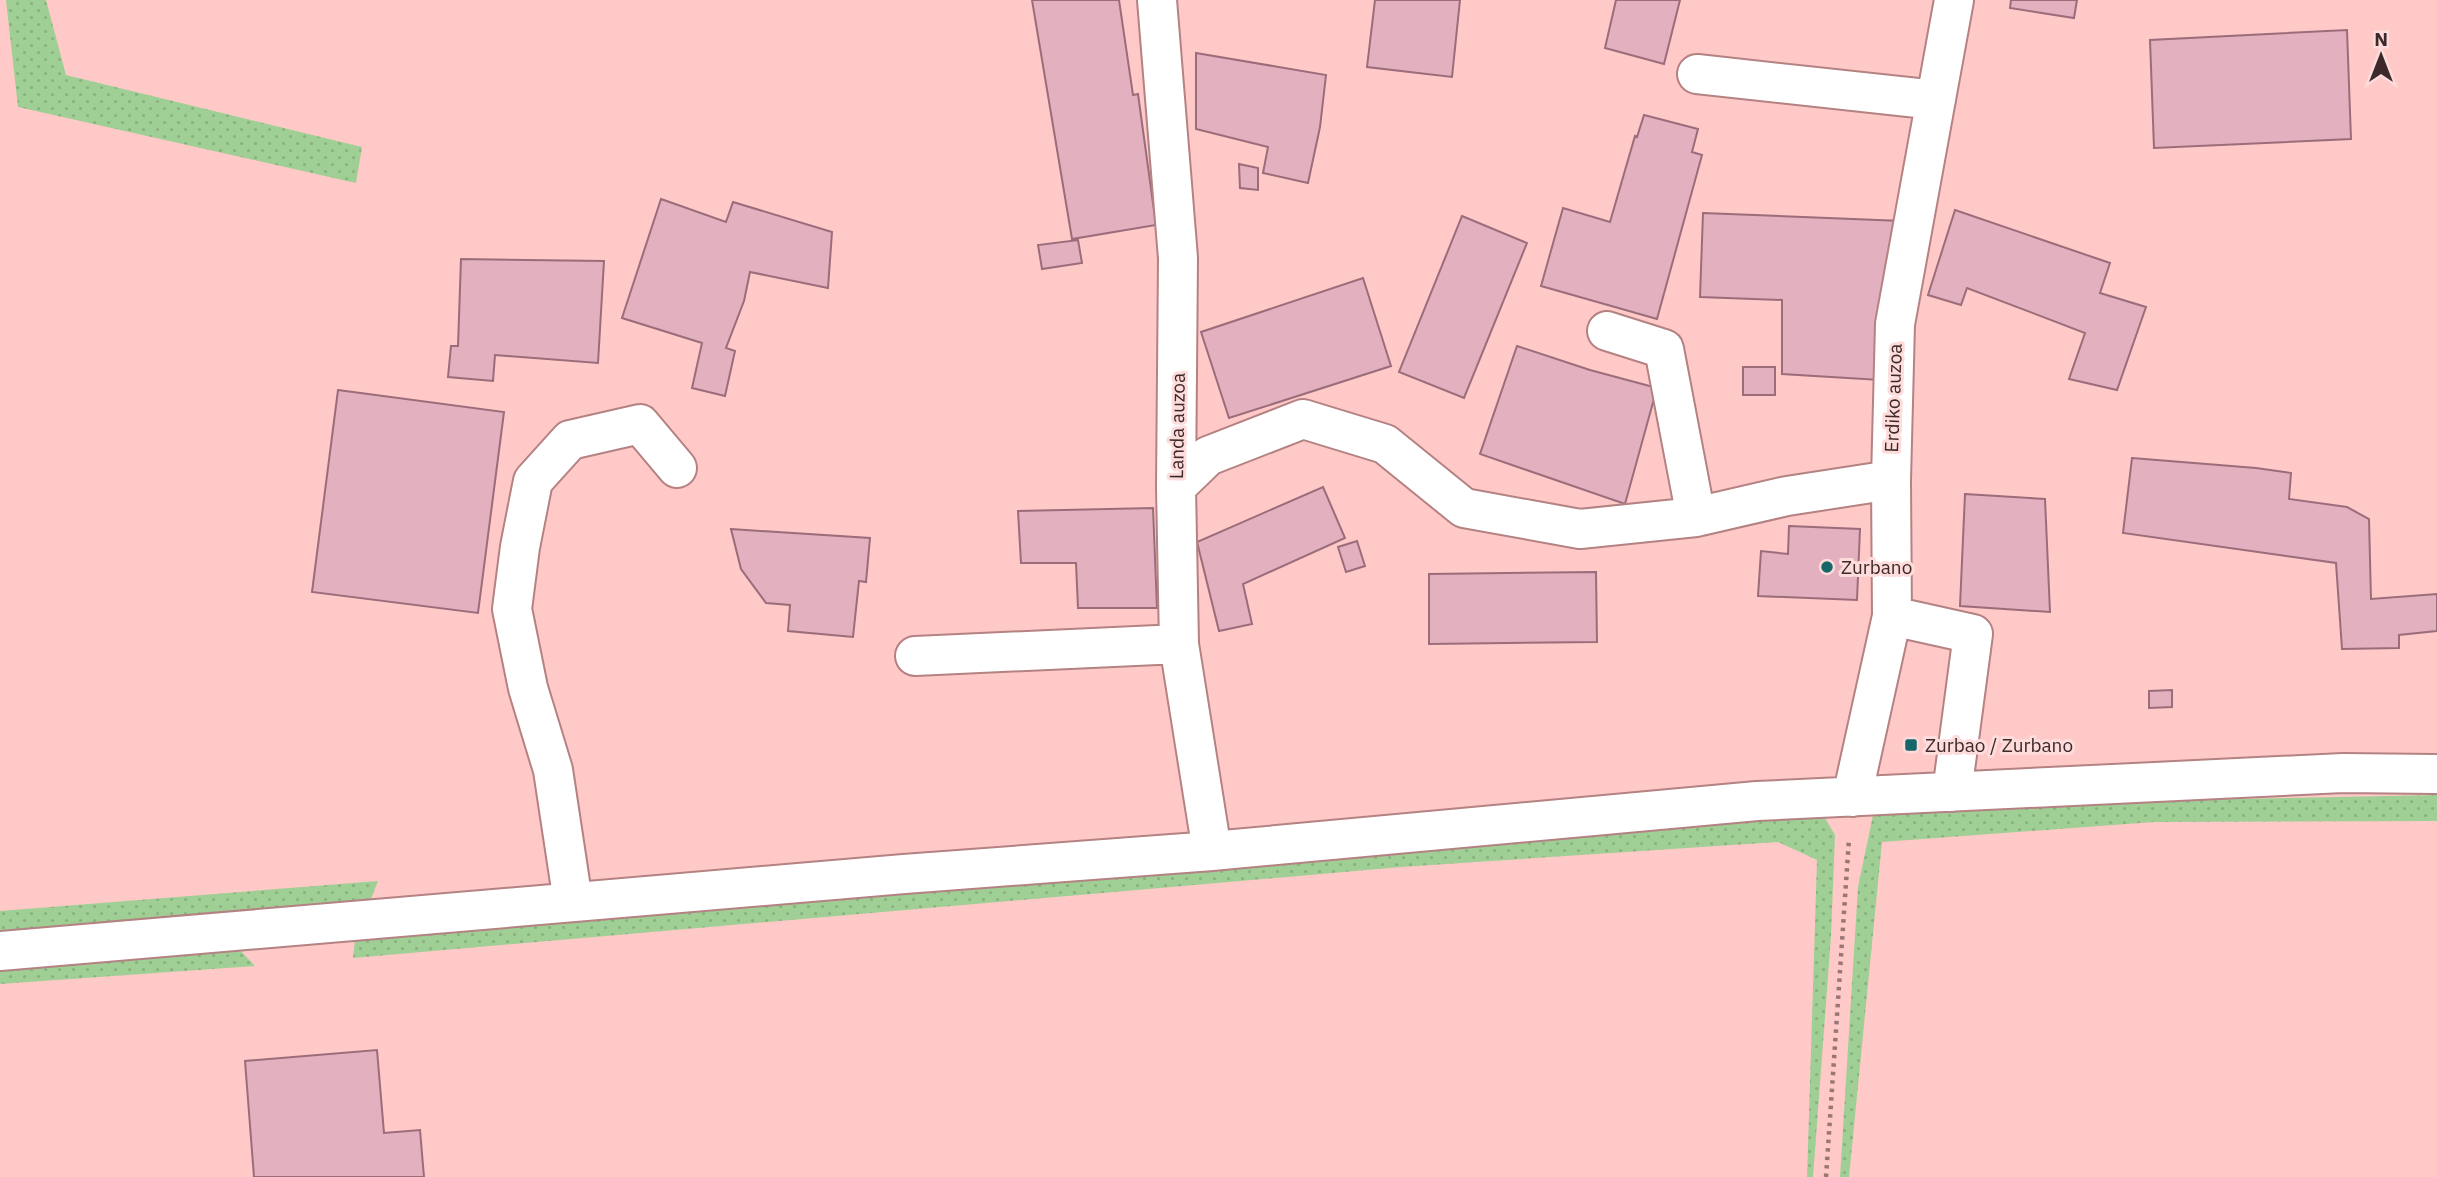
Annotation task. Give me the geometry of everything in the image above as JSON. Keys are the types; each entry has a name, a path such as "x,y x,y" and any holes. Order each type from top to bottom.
{"street":[{"name":"Landa auzoa","path":"1157,0 1178,258 1176,487 1180,644 1212,851"},
{"name":"Erdiko auzoa","path":"1852,797 1892,616 1891,480 1895,324 1954,0"},
{"path":"1697,74 1936,100"},
{"path":"1607,331 1664,349 1696,517"},
{"path":"1176,487 1208,456 1303,419 1385,444 1464,508 1580,529 1696,517 1787,496 1891,480"},
{"path":"573,902 553,770 528,688 512,609 520,547 533,481 570,440 640,424 677,468"},
{"path":"1892,616 1973,634 1952,792"},
{"path":"915,656 1180,644"},
{"path":"0,951 1212,851 1758,801 2343,773 2437,774"}],"path":[{"path":"1826,1177 1852,797"}],"green space":[{"path":"6,0 46,0 66,75 362,147 356,183 18,107"},
{"path":"2437,795 2437,821 2154,822 1882,842 1849,1177 1840,1177 1858,887 1873,815 2185,800"},
{"path":"1825,818 1835,835 1831,936 1813,1177 1807,1177 1817,860 1778,842 1401,867 353,958 355,939 1392,846"},
{"path":"378,881 369,904 0,942 0,911"},
{"path":"237,947 255,966 0,984 0,967"}],"building":[{"path":"1032,0 1119,0 1133,95 1138,94 1156,225 1072,239"},
{"path":"1375,0 1460,0 1452,77 1367,67"},
{"path":"1616,0 1680,0 1664,64 1605,48"},
{"path":"2011,0 2077,0 2074,18 2010,8"},
{"path":"2347,30 2351,139 2154,148 2150,40"},
{"path":"1196,53 1326,75 1320,127 1308,183 1263,173 1268,147 1196,129"},
{"path":"1644,115 1698,129 1692,152 1702,155 1657,319 1541,286 1563,208 1610,222 1635,136 1637,137"},
{"path":"1239,164 1258,168 1258,190 1240,188"},
{"path":"661,199 726,222 733,202 832,232 828,288 750,272 744,301 726,348 735,351 725,396 692,388 702,343 622,318"},
{"path":"1955,210 2110,263 2100,293 2146,307 2117,390 2069,379 2085,333 1967,288 1961,305 1928,295"},
{"path":"1703,213 1902,221 1880,380 1782,374 1782,300 1700,297"},
{"path":"1462,216 1527,243 1464,398 1399,372"},
{"path":"1078,240 1082,263 1042,269 1038,245"},
{"path":"461,259 604,261 598,363 495,355 493,381 448,377 451,346 458,346"},
{"path":"1363,278 1391,366 1229,418 1201,332"},
{"path":"1517,346 1657,388 1625,504 1480,454"},
{"path":"1743,367 1775,367 1775,395 1743,395"},
{"path":"338,390 504,412 478,613 312,592"},
{"path":"2132,458 2291,473 2289,499 2347,507 2369,519 2371,599 2437,594 2437,631 2399,635 2399,648 2342,649 2336,563 2123,533"},
{"path":"1323,487 1345,538 1243,584 1252,624 1219,631 1197,542"},
{"path":"1965,494 2045,499 2050,612 1960,606"},
{"path":"1153,508 1157,608 1078,608 1076,563 1021,563 1018,511"},
{"path":"1789,526 1860,529 1857,600 1758,596 1761,551 1788,554"},
{"path":"731,529 870,538 866,582 859,581 853,637 788,631 790,605 766,603 741,569"},
{"path":"1357,541 1365,566 1346,572 1338,547"},
{"path":"1596,572 1597,642 1429,644 1429,574"},
{"path":"2172,690 2172,707 2149,708 2149,691"},
{"path":"377,1050 384,1133 420,1130 424,1177 254,1177 245,1061"}],"place":[{"name":"Zurbano","path":"1827,567"},
{"name":"Zurbao / Zurbano","path":"1911,745"}]}
